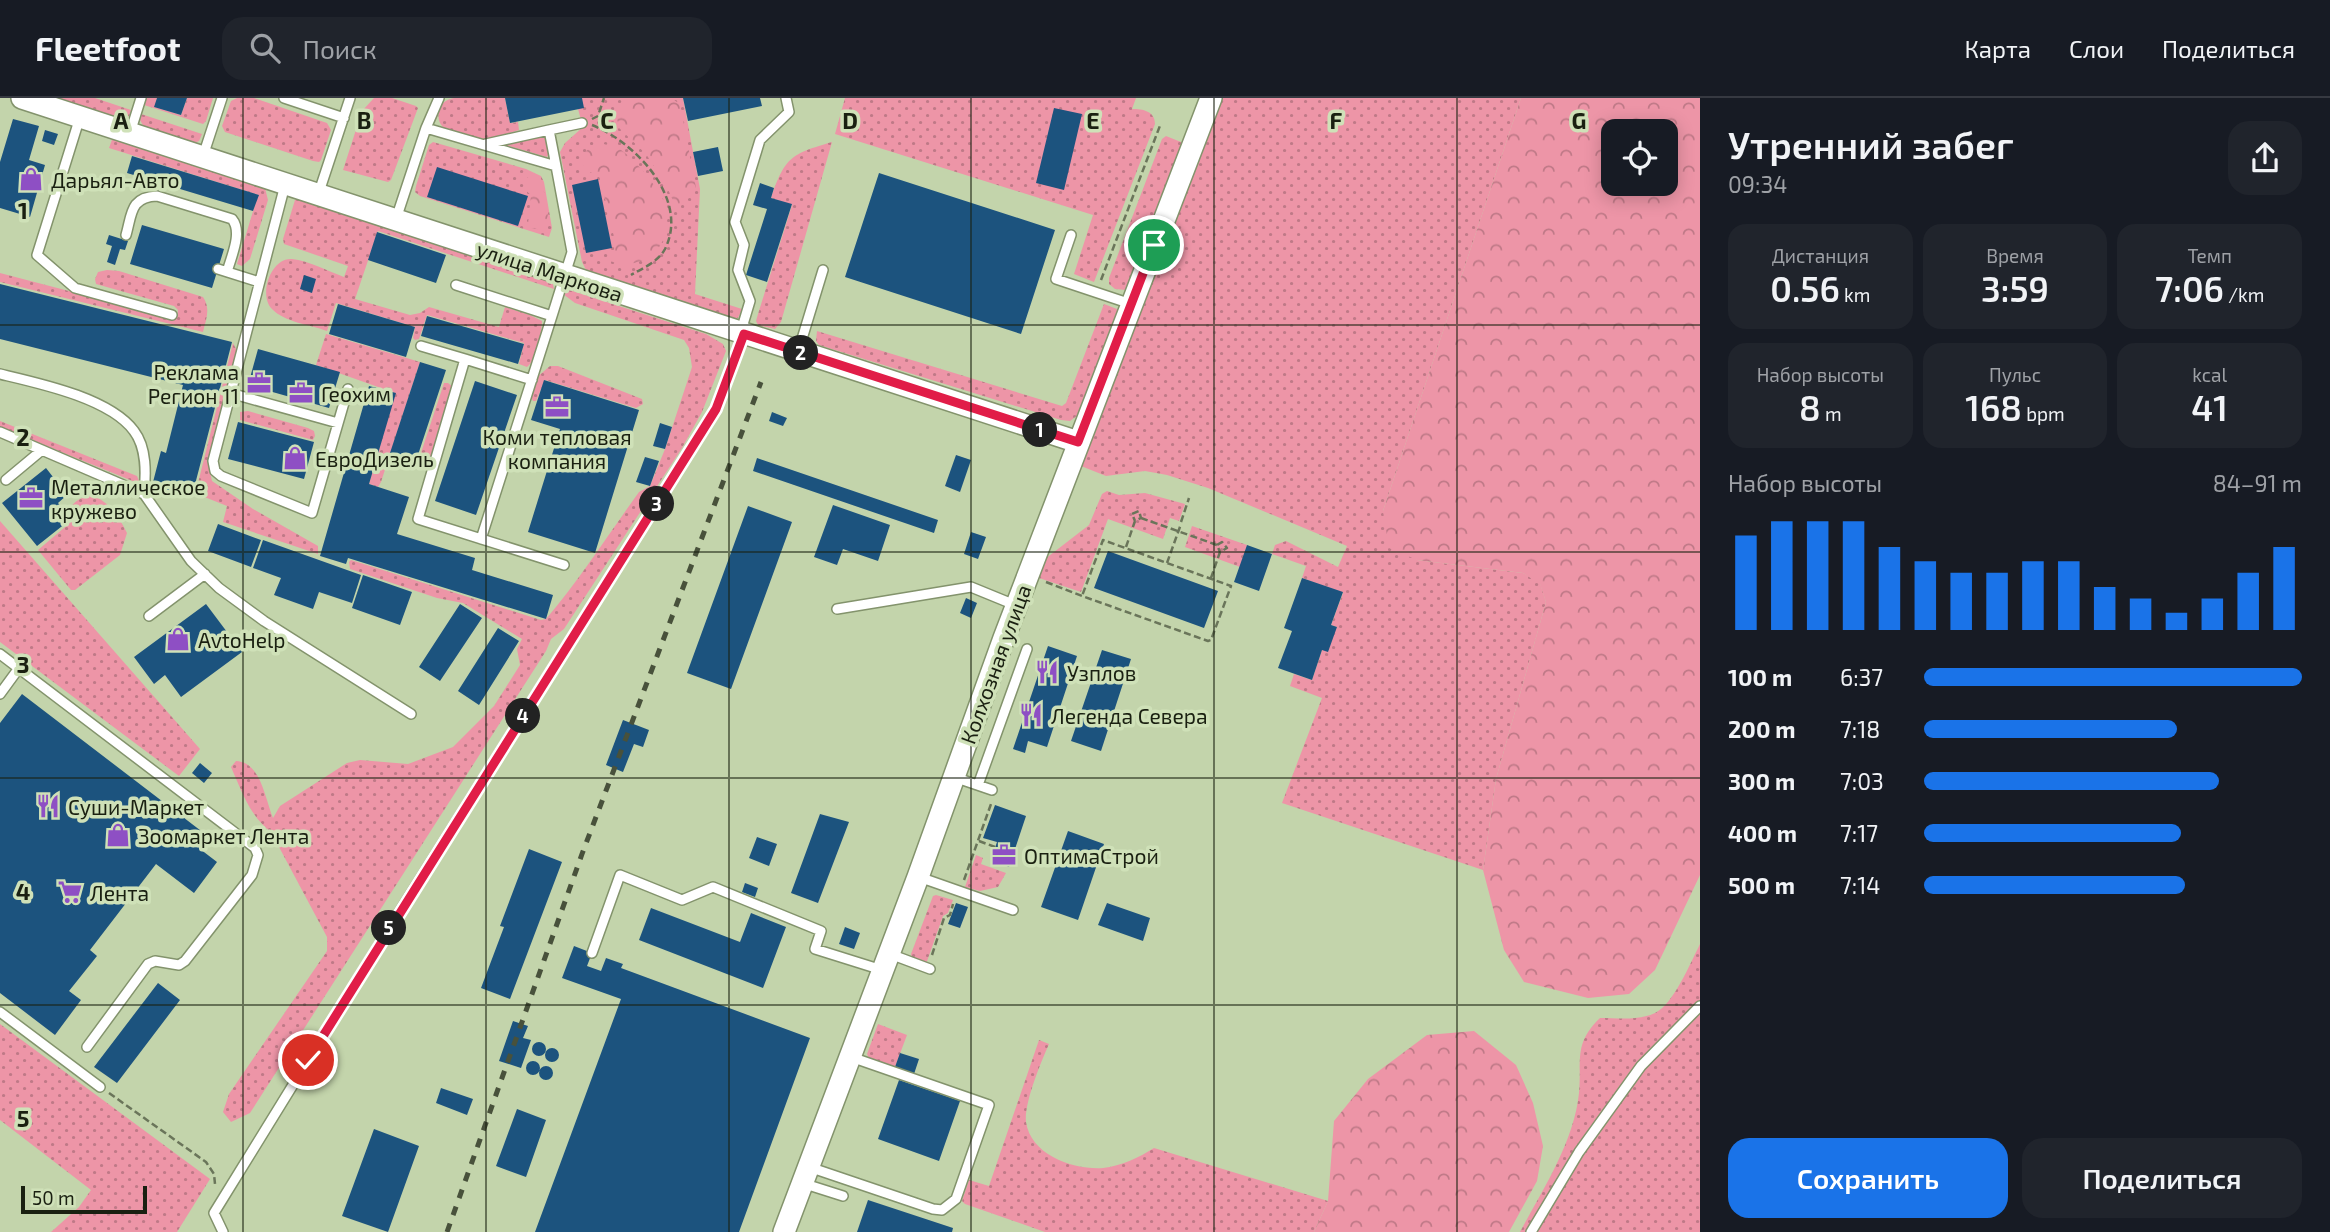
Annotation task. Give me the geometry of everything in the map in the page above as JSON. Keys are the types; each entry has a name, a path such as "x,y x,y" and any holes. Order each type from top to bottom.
{"street":[{"name":"улица Маркова","path":"22,98 1078,442"},
{"name":"Колхозная улица","path":"784,1232 919,877 1016,605 1211,98"}],"lane":[{"path":"130,133 141,98"},
{"path":"203,157 222,98"},
{"path":"284,98 344,118"},
{"path":"318,195 350,98"},
{"path":"396,220 426,128 439,98"},
{"path":"223,1232 214,1213 716,409 750,302 738,270 744,245 735,222 760,140 789,112 786,98"},
{"path":"80,117 37,255 75,288 172,315"},
{"path":"484,145 582,123"},
{"path":"426,128 556,166"},
{"path":"481,539 572,252 549,130"},
{"path":"285,184 213,461 215,471 221,476 312,513 348,389"},
{"path":"126,235 135,205 138,201 150,197 157,196 232,219 236,223 236,236 223,271 259,282"},
{"path":"1071,235 1056,279 1131,304"},
{"path":"798,352 823,270"},
{"path":"456,285 552,316"},
{"path":"421,346 532,380"},
{"path":"465,359 418,519 564,565"},
{"path":"0,374 93,400 117,415 135,431 143,451 146,475 144,494"},
{"path":"230,393 338,423"},
{"path":"0,432 144,494 191,561 219,588 264,621 411,714"},
{"path":"6,480 42,450"},
{"path":"149,616 205,575"},
{"path":"837,609 971,587 1016,605"},
{"path":"978,785 1027,649"},
{"path":"0,654 255,848 258,855 252,875 185,961 178,965 155,961 148,964 87,1047"},
{"path":"0,694 19,668"},
{"path":"954,777 978,785 992,795"},
{"path":"592,953 620,875 682,900 713,887 821,931 815,949 928,968"},
{"path":"919,877 1013,910"},
{"path":"1531,1232 1579,1152 1641,1066 1700,1006"},
{"path":"0,1012 100,1087"},
{"path":"805,1175 933,1209 942,1210 956,1199 989,1105 850,1057"},
{"path":"805,1175 843,1196"}],"path":[{"path":"582,123 598,116 604,98"},
{"path":"582,123 604,130 635,153 669,200 671,229 665,250 654,261 622,280"},
{"path":"1096,293 1161,123"},
{"path":"1167,563 1189,498"},
{"path":"1135,521 1132,516 1135,511 1141,513 1141,518"},
{"path":"1126,548 1135,521 1141,518 1217,545 1220,542 1226,545 1225,551 1220,552"},
{"path":"1042,581 1082,596 1209,641 1231,586 1103,540 1082,596"},
{"path":"1211,579 1220,552 1217,545"},
{"path":"928,968 944,918 950,915 978,841 992,795"},
{"path":"978,841 995,847"},
{"path":"100,1087 206,1162 216,1183 207,1205 214,1213"}],"green space":[{"path":"50,98 95,98 131,110 129,116 119,121"},
{"path":"144,98 157,98 155,107 181,115 187,98 213,98 203,124 144,105"},
{"path":"237,98 254,98 327,123 331,130 321,160 313,161 225,132 222,126 231,101"},
{"path":"374,98 392,98 418,108 388,182 343,170 362,111"},
{"path":"454,98 505,98 510,123 518,122 519,130 485,139 452,133 441,125 439,112 444,102"},
{"path":"582,98 683,98 700,189 695,294 742,309 738,318 733,319 586,270 582,262 560,152 565,143 583,127 578,109"},
{"path":"630,98 671,98 680,104 696,188 684,204 675,205 646,154 619,128 616,113 619,104"},
{"path":"845,98 1136,98 1132,109 1151,114 1155,124 1094,282 1074,274 1093,215 835,134"},
{"path":"1223,98 1521,98 1383,511 1417,560 1523,573 1540,583 1546,602 1496,779 1483,870 1282,803 1322,698 1290,686 1294,674 1312,680 1322,650 1337,627 1331,625 1343,593 1302,578 1306,566 1272,554 1275,545 1286,541 1338,567 1347,546 1208,488 1167,475 1145,471 1106,476 1081,466"},
{"path":"1521,98 1700,98 1700,875 1655,970 1629,994 1588,998 1524,982 1504,950 1483,870 1496,779 1546,602 1540,584 1523,573 1417,560 1389,548 1383,511"},
{"path":"141,114 202,134 199,141 194,143 144,127 140,120"},
{"path":"545,136 548,144 547,157 505,145 506,142"},
{"path":"1166,136 1181,142 1181,147 1126,290 1115,289 1109,284 1109,278 1162,139"},
{"path":"113,137 265,188 268,200 250,259 242,266 237,264 258,195 109,148"},
{"path":"433,142 526,169 541,176 552,228 549,237 420,196 415,192 429,145"},
{"path":"832,142 781,322 775,329 758,325 756,321 792,205 771,198 776,184 791,159 807,150"},
{"path":"600,143 619,149 633,160 665,204 667,223 663,241 652,255 644,260 621,264 609,260 608,255 614,250 615,241 601,182 599,176 585,170 581,161 588,149"},
{"path":"530,176 540,183 545,196 548,225 543,230 530,228 528,224 531,195 524,184 525,179"},
{"path":"298,198 552,281 554,289 378,231 355,299 410,315 429,307 499,327 505,307 530,315 542,321 538,346 531,363 527,367 519,364 524,343 427,315 419,339 415,340 415,327 336,303 327,331 290,320 277,313 268,303 266,295 269,278 278,264 285,260 298,260 344,277 348,266 284,244 283,239 295,200"},
{"path":"119,271 203,297 207,310 203,332 0,282 0,273 172,318 177,316 178,310 174,306 96,284 98,272"},
{"path":"566,289 706,334 723,344 726,351 702,412 682,448 564,629 551,639 546,651 250,1113 231,1122 223,1112 229,1094 327,951 327,937 271,832 257,819 247,803 231,767 236,761 244,763 257,774 273,818 280,806 347,763 360,760 408,764 453,747 494,706 520,665 517,649 522,639 463,603 437,598 350,569 349,562 351,560 541,620 546,619 639,492 650,486 665,449 692,367 689,348 684,340 575,303 563,294"},
{"path":"1104,304 1117,309 1117,313 1078,415 1070,421 819,345 816,341 817,331 1062,406 1066,403"},
{"path":"326,334 420,362 378,487 369,484 395,393 316,365"},
{"path":"233,343 237,351 208,463 212,481 253,509 318,546 318,554 223,522 227,506 197,494"},
{"path":"550,366 558,366 642,399 643,404 636,408 545,380 536,401 533,401 530,395 536,378"},
{"path":"444,383 453,387 431,466 417,465"},
{"path":"248,411 308,428 314,431 315,436 313,440 240,420 240,412"},
{"path":"0,421 137,476 139,481 135,482 0,427"},
{"path":"1107,491 1119,495 1145,493 1185,504 1179,521 1170,518 1163,539 1108,519 1081,592 1039,578 1045,559 1089,525 1102,494"},
{"path":"92,495 113,510 127,533 120,555 75,590 71,590 38,550 73,520 69,511 73,504"},
{"path":"0,521 200,749 179,776 0,642"},
{"path":"1192,526 1247,545 1240,567 1185,547"},
{"path":"976,855 983,858 981,864 1006,873 998,887 980,891 965,887"},
{"path":"933,896 953,900 948,913 943,916 926,964 912,958 911,954"},
{"path":"1700,944 1700,1232 1520,1232 1556,1165 1571,1129 1579,1093 1582,1044 1591,1027 1600,1018 1642,1017 1662,1008 1681,982"},
{"path":"0,1024 210,1179 177,1232 51,1232 79,1207 91,1190 0,1120"},
{"path":"878,1024 907,1035 895,1067 869,1058 867,1054"},
{"path":"1474,1031 1516,1065 1533,1103 1543,1146 1537,1181 1509,1232 1314,1232 1328,1201 1334,1121 1368,1079 1427,1035"},
{"path":"1039,1040 1049,1044 1030,1094 1026,1122 1036,1144 1045,1152 1068,1163 1103,1168 1130,1161 1154,1148 1328,1201 1314,1232 1045,1232 965,1204 962,1201 969,1180 989,1186"}],"building":[{"path":"157,98 187,98 181,115 154,107"},
{"path":"505,98 582,98 584,108 510,123"},
{"path":"683,98 760,98 762,106 688,121"},
{"path":"1054,108 1082,114 1064,190 1036,183"},
{"path":"13,119 39,126 29,160 45,165 30,217 0,208 0,162"},
{"path":"45,130 58,134 54,145 42,141"},
{"path":"718,147 723,171 698,176 693,152"},
{"path":"132,156 259,195 253,211 127,173"},
{"path":"437,167 528,196 518,226 427,197"},
{"path":"879,173 1055,230 1021,334 845,277"},
{"path":"598,179 612,248 586,253 572,185"},
{"path":"760,183 774,188 771,198 792,204 767,282 746,275 767,209 753,205"},
{"path":"142,225 224,249 212,288 130,264"},
{"path":"377,232 446,255 436,283 368,260"},
{"path":"109,235 128,241 125,250 120,249 115,265 107,262 112,246 106,244"},
{"path":"304,275 316,279 312,293 300,289"},
{"path":"0,284 232,342 192,496 152,486 161,451 166,453 183,385 0,339"},
{"path":"338,304 415,327 406,357 329,334"},
{"path":"427,316 524,344 518,364 421,336"},
{"path":"258,349 340,372 329,408 248,385"},
{"path":"420,362 446,370 415,464 389,456"},
{"path":"544,380 639,410 595,553 528,532 560,429 531,420"},
{"path":"475,381 517,395 476,515 435,501"},
{"path":"369,386 396,393 369,484 409,497 397,534 475,558 472,570 553,595 546,619 348,558 346,564 320,556"},
{"path":"772,412 787,418 783,426 769,421"},
{"path":"238,422 314,442 304,479 228,459"},
{"path":"660,423 672,427 665,449 653,446"},
{"path":"956,455 971,460 960,492 945,486"},
{"path":"645,457 659,461 650,486 636,482"},
{"path":"757,458 938,520 934,533 753,471"},
{"path":"46,468 67,495 58,503 71,519 37,546 2,503"},
{"path":"833,505 890,525 878,561 843,549 837,565 814,557"},
{"path":"748,506 792,522 731,689 687,673"},
{"path":"218,524 261,540 251,567 208,551"},
{"path":"971,532 986,537 978,559 964,554"},
{"path":"263,540 361,575 352,603 319,592 313,609 274,595 281,578 253,568"},
{"path":"1247,545 1272,554 1259,591 1234,582"},
{"path":"1108,551 1218,591 1204,628 1094,588"},
{"path":"363,575 412,592 400,625 352,608"},
{"path":"1302,578 1343,592 1331,625 1337,627 1328,652 1322,650 1312,680 1278,668 1292,631 1284,628"},
{"path":"966,598 977,603 971,618 960,613"},
{"path":"206,604 242,652 181,697 165,675 154,684 134,657"},
{"path":"460,604 482,618 440,681 419,667"},
{"path":"498,628 519,641 479,705 458,691"},
{"path":"1048,646 1077,656 1047,747 1028,741 1025,753 1013,749"},
{"path":"1102,650 1131,659 1101,751 1071,741"},
{"path":"22,694 209,837 200,849 217,862 194,893 156,864 90,950 97,956 69,991 81,1000 55,1035 0,993 0,723"},
{"path":"623,720 649,730 643,747 634,744 623,772 606,765"},
{"path":"200,763 212,773 204,783 192,773"},
{"path":"995,805 1026,816 1009,867 991,860 997,842 983,838"},
{"path":"820,814 849,822 818,903 791,893"},
{"path":"1068,831 1104,844 1078,920 1041,907"},
{"path":"757,837 777,844 769,866 749,858"},
{"path":"529,849 562,862 510,999 481,988 504,927 500,926"},
{"path":"745,883 758,888 755,897 742,892"},
{"path":"956,903 968,907 960,928 948,924"},
{"path":"1107,903 1150,918 1143,941 1098,925"},
{"path":"651,908 740,942 751,913 786,927 763,988 639,940"},
{"path":"845,927 860,933 854,949 839,944"},
{"path":"574,946 592,953 587,966 601,971 606,958 623,964 621,968 810,1038 739,1232 535,1232 621,999 562,978"},
{"path":"158,983 180,1000 117,1083 94,1067"},
{"path":"513,1021 528,1026 523,1038 531,1040 521,1068 499,1061"},
{"path":"539,1042 544,1044 544,1054 539,1056 534,1054 532,1049 534,1044"},
{"path":"552,1048 557,1050 557,1060 552,1062 547,1060 545,1055 547,1050"},
{"path":"900,1053 919,1059 914,1074 895,1067"},
{"path":"533,1061 538,1063 538,1073 533,1075 528,1073 526,1068 528,1063"},
{"path":"546,1066 551,1068 551,1078 546,1080 541,1078 539,1073 541,1068"},
{"path":"899,1080 960,1101 939,1161 878,1139"},
{"path":"441,1088 473,1099 467,1115 436,1103"},
{"path":"517,1109 546,1120 526,1177 496,1166"},
{"path":"374,1129 419,1146 388,1232 342,1216"},
{"path":"868,1200 953,1228 952,1232 857,1232"}],"railway":[{"path":"447,1232 582,854 761,382"}],"place":[{"name":"Дарьял-Авто","path":"31,179"},
{"name":"Реклама Регион 11","path":"259,383"},
{"name":"Геохим","path":"301,393"},
{"name":"Коми тепловая компания","path":"557,407"},
{"name":"ЕвроДизель","path":"295,458"},
{"name":"Металлическое кружево","path":"31,498"},
{"name":"AvtoHelp","path":"178,639"},
{"name":"Узплов","path":"1047,672"},
{"name":"Легенда Севера","path":"1031,715"},
{"name":"Суши-Маркет","path":"48,806"},
{"name":"Зоомаркет Лента","path":"118,835"},
{"name":"ОптимаСтрой","path":"1004,855"},
{"name":"Лента","path":"70,892"}],"route":[{"path":"308,1060 716,409 744,334 1078,442 1154,245"}]}
